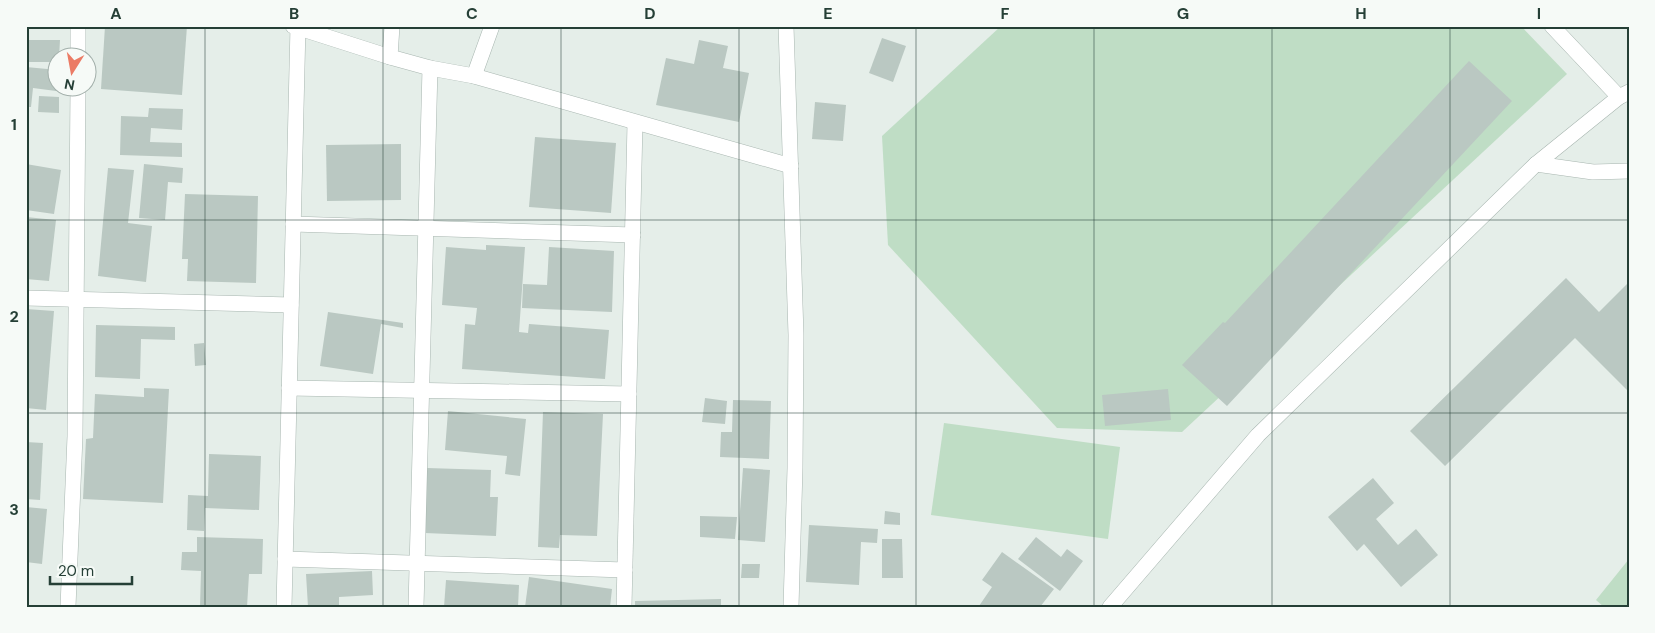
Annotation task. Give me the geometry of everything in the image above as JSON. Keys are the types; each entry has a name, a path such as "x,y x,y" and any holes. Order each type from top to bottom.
{"street":[{"path":"78,26 78,48"},
{"path":"390,57 392,26"},
{"path":"474,76 492,26"},
{"path":"786,26 796,335 791,607"},
{"path":"1110,607 1258,435 1536,164 1624,94 1552,26"},
{"path":"284,607 296,27 390,57 430,68 474,76 791,166"},
{"path":"416,607 430,68"},
{"path":"68,607 75,436 78,98"},
{"path":"624,607 635,122"},
{"path":"1536,164 1592,172 1629,171"},
{"path":"293,224 632,236"},
{"path":"26,298 291,304"},
{"path":"290,388 629,394"},
{"path":"286,559 625,570"}],"green space":[{"path":"1001,26 1521,26 1567,74 1182,432 1057,428 888,245 882,136"},
{"path":"944,423 1120,447 1108,539 931,515"},
{"path":"1629,559 1629,607 1604,607 1596,600"}],"building":[{"path":"105,26 187,26 182,95 101,89"},
{"path":"882,38 906,46 893,82 869,73"},
{"path":"26,40 60,40 60,48 48,48 48,62 26,62"},
{"path":"699,40 728,46 723,68 749,73 739,122 656,105 666,58 694,64"},
{"path":"1469,61 1512,101 1227,406 1182,365 1223,322 1225,323"},
{"path":"26,67 48,69 48,90 33,88 31,107 26,107"},
{"path":"39,96 59,98 59,113 38,112"},
{"path":"815,102 846,105 843,141 812,139"},
{"path":"149,108 183,109 182,130 151,128 150,142 182,143 182,157 120,155 121,116 148,117"},
{"path":"535,137 616,143 611,213 529,207"},
{"path":"401,144 401,200 327,201 326,145"},
{"path":"26,164 61,170 54,214 26,210"},
{"path":"144,164 183,168 182,183 168,182 165,220 139,218"},
{"path":"108,168 134,170 128,223 152,226 146,282 98,276"},
{"path":"185,194 258,196 256,283 187,281 188,259 182,259"},
{"path":"26,217 56,220 49,281 26,279"},
{"path":"486,245 525,247 519,332 528,333 529,324 609,330 605,379 462,369 465,324 475,325 477,308 442,305 446,247 486,250"},
{"path":"549,247 614,251 612,312 522,308 523,284 547,285"},
{"path":"1566,278 1599,312 1629,282 1629,392 1575,338 1445,466 1410,431"},
{"path":"26,309 54,311 46,410 26,408"},
{"path":"328,312 403,323 403,328 381,324 373,374 320,366"},
{"path":"96,325 175,327 175,340 141,339 140,379 95,377"},
{"path":"204,343 206,365 195,366 194,344"},
{"path":"144,388 169,389 163,503 83,499 86,439 93,438 95,394 144,397"},
{"path":"1168,389 1171,420 1105,426 1102,395"},
{"path":"705,398 727,401 725,424 702,422"},
{"path":"733,400 771,401 769,459 720,457 721,432 732,432"},
{"path":"448,411 526,419 520,476 505,474 507,456 445,450"},
{"path":"543,412 603,414 597,536 560,535 559,548 538,547"},
{"path":"26,442 43,443 40,500 26,499"},
{"path":"209,454 261,456 259,510 205,508 204,531 187,530 188,495 208,496"},
{"path":"427,468 491,470 490,497 498,497 496,536 425,533"},
{"path":"743,468 770,470 765,542 738,540"},
{"path":"1373,478 1394,503 1376,519 1398,545 1416,529 1438,555 1401,587 1364,544 1357,551 1328,517"},
{"path":"26,507 47,509 42,564 26,562"},
{"path":"885,511 900,513 900,525 884,524"},
{"path":"700,516 737,517 735,539 700,537"},
{"path":"809,525 878,529 877,543 861,542 859,585 806,582"},
{"path":"197,537 263,539 262,574 249,574 247,607 200,607 201,571 181,570 182,552 197,552"},
{"path":"1036,537 1061,557 1067,549 1083,561 1060,591 1018,559"},
{"path":"882,539 902,539 903,578 882,578"},
{"path":"1002,552 1054,589 1040,607 979,606 992,587 982,580"},
{"path":"742,564 760,564 759,578 741,578"},
{"path":"372,571 373,595 339,597 339,607 308,607 306,574"},
{"path":"529,577 612,589 610,607 525,607"},
{"path":"446,580 519,585 518,607 444,607"},
{"path":"721,599 721,607 635,607 635,601"}]}
